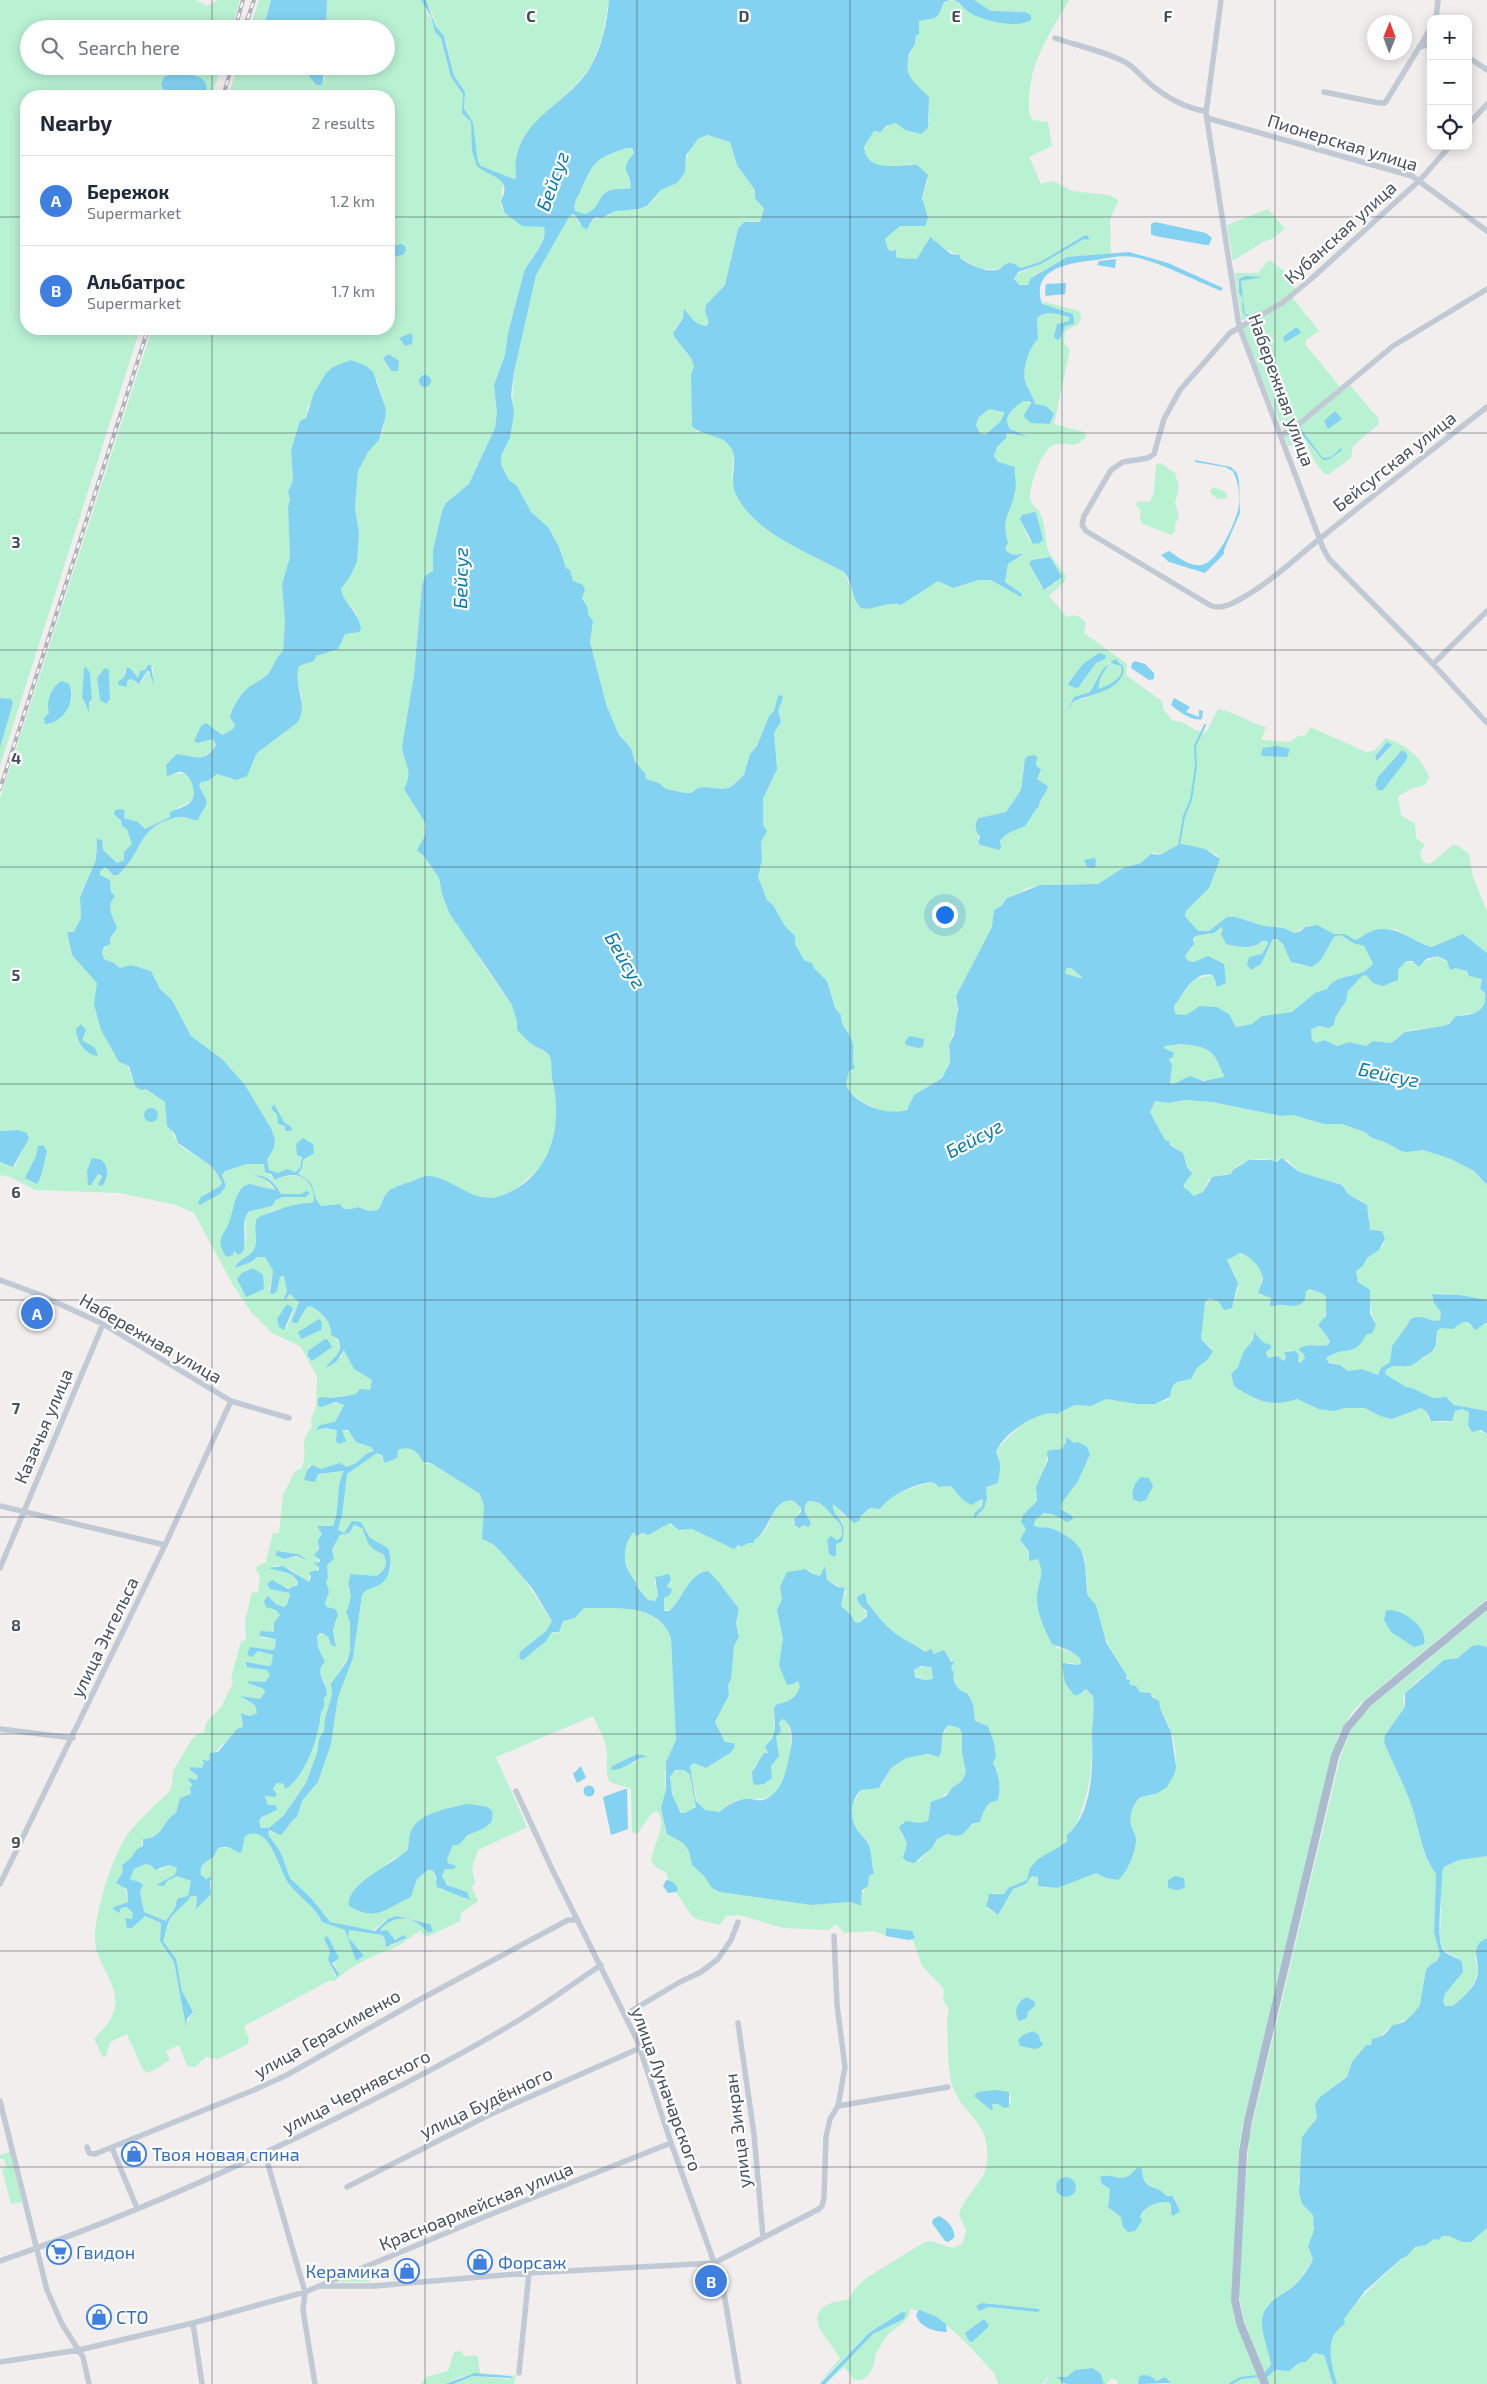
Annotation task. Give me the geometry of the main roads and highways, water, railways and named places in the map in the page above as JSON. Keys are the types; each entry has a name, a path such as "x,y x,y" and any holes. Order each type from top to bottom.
{"main road":[{"path":"1265,2384 1240,2323 1235,2300 1245,2137 1335,1756 1347,1728 1363,1708 1487,1604"}],"water":[{"path":"271,0 327,0 326,20 265,20"},
{"name":"Бейсуг","path":"421,0 425,0 427,3 436,27 444,36 454,76 465,92 464,109 473,122 478,162 481,166 514,179 516,177 517,157 522,141 531,127 581,80 591,66 603,34 609,0 950,0 944,2 939,14 935,18 919,21 919,34 916,36 907,67 910,77 929,97 928,128 921,134 905,130 896,123 886,126 881,132 874,131 864,147 871,161 877,164 884,166 917,165 928,175 922,198 928,218 925,226 900,226 885,239 888,250 893,251 896,249 896,257 898,258 917,259 930,237 951,254 960,255 960,258 984,270 995,270 1008,263 1021,268 1040,262 1085,235 1088,236 1089,240 1084,239 1041,264 1018,272 1014,279 1020,285 1028,285 1031,278 1067,257 1129,252 1168,263 1223,288 1221,291 1155,263 1129,256 1074,263 1054,270 1047,275 1042,282 1040,292 1042,304 1073,314 1074,324 1065,326 1060,339 1057,340 1054,336 1057,324 1069,321 1069,317 1048,313 1037,318 1038,339 1028,355 1024,375 1035,404 1046,406 1054,414 1050,424 1031,423 1024,415 1031,403 1023,401 1010,413 1007,420 1010,429 1028,437 1007,433 1006,438 997,447 994,456 998,462 1015,467 1016,489 1007,516 1005,527 1008,542 1005,549 1011,554 1024,554 1008,564 1005,582 1022,594 1021,597 991,580 978,580 953,588 938,581 901,605 891,604 866,609 861,608 855,600 849,580 844,572 798,549 768,530 755,519 743,506 733,487 734,458 731,448 723,440 701,432 692,426 691,375 694,366 691,358 673,333 683,318 684,308 693,320 699,324 706,326 709,323 705,311 706,305 725,285 738,229 744,222 760,222 764,209 755,198 755,190 737,165 730,142 707,135 698,139 686,155 685,172 677,183 661,190 647,206 639,209 615,211 602,218 596,217 587,229 583,228 575,215 572,214 569,217 536,275 514,372 511,395 514,413 510,438 501,456 501,465 509,480 517,486 531,512 548,527 559,547 566,568 570,570 573,581 583,585 585,590 582,598 593,621 590,642 606,704 619,735 631,748 635,762 645,773 646,779 659,783 666,789 685,793 691,793 698,788 704,787 723,789 731,787 744,775 750,754 757,746 769,716 774,711 778,696 782,695 783,698 778,711 781,722 774,733 777,769 763,799 763,825 767,831 761,842 762,860 758,877 767,900 773,905 785,926 795,936 795,944 804,960 812,963 814,968 827,981 835,1008 841,1015 842,1023 853,1044 855,1068 849,1071 846,1084 856,1098 863,1103 881,1110 907,1110 914,1095 942,1078 950,1063 949,1045 954,1035 958,1009 956,996 992,927 994,910 1001,906 1007,898 1040,885 1098,884 1123,868 1141,863 1151,854 1160,855 1180,844 1205,849 1220,859 1209,888 1186,911 1185,916 1198,931 1209,931 1227,917 1235,917 1264,926 1284,928 1294,933 1301,931 1305,927 1317,925 1334,934 1345,934 1355,940 1372,931 1388,929 1432,947 1463,934 1487,953 1487,1185 1474,1171 1451,1159 1423,1150 1401,1151 1385,1142 1372,1138 1365,1132 1342,1124 1324,1124 1293,1115 1281,1116 1212,1102 1185,1100 1169,1103 1155,1101 1150,1112 1165,1140 1169,1141 1170,1145 1183,1153 1187,1167 1192,1173 1185,1182 1184,1188 1194,1196 1203,1192 1212,1177 1231,1174 1233,1170 1249,1160 1270,1160 1276,1162 1282,1158 1299,1172 1342,1185 1348,1194 1367,1205 1370,1230 1382,1231 1385,1239 1379,1250 1367,1258 1363,1266 1356,1271 1358,1282 1370,1290 1370,1313 1376,1325 1372,1333 1366,1335 1358,1346 1332,1354 1326,1358 1329,1363 1340,1365 1348,1371 1362,1369 1378,1375 1381,1368 1390,1362 1392,1346 1410,1319 1423,1317 1436,1321 1440,1320 1441,1312 1434,1303 1432,1294 1459,1295 1487,1300 1487,1322 1476,1330 1467,1322 1461,1323 1453,1329 1441,1328 1437,1331 1435,1348 1431,1353 1412,1365 1389,1368 1385,1374 1406,1387 1433,1398 1446,1397 1454,1405 1487,1411 1487,1434 1481,1430 1472,1432 1468,1425 1469,1412 1462,1409 1455,1411 1452,1421 1431,1421 1426,1411 1421,1408 1392,1419 1380,1416 1365,1408 1345,1408 1334,1411 1319,1409 1297,1399 1279,1403 1264,1402 1234,1386 1231,1374 1238,1367 1244,1351 1253,1340 1254,1332 1264,1343 1271,1345 1271,1348 1266,1352 1268,1358 1277,1356 1284,1361 1286,1357 1284,1352 1295,1351 1299,1355 1298,1361 1300,1363 1305,1358 1299,1350 1300,1348 1328,1345 1330,1341 1318,1325 1326,1316 1326,1297 1324,1294 1310,1289 1306,1291 1305,1299 1301,1304 1270,1306 1271,1298 1258,1293 1263,1279 1260,1270 1252,1260 1240,1253 1227,1260 1238,1283 1232,1308 1224,1310 1219,1302 1210,1298 1205,1302 1201,1339 1213,1351 1208,1359 1197,1368 1191,1379 1175,1383 1170,1397 1155,1404 1137,1404 1106,1399 1091,1406 1075,1405 1057,1414 1041,1415 1023,1424 1007,1436 997,1450 1000,1464 998,1483 986,1487 987,1499 984,1508 974,1519 974,1514 982,1506 983,1499 971,1505 963,1500 951,1486 937,1487 932,1482 903,1491 890,1499 880,1509 870,1508 860,1517 860,1520 854,1523 833,1504 833,1509 842,1523 844,1534 842,1542 836,1544 836,1555 834,1557 829,1554 827,1540 831,1536 837,1540 842,1536 841,1525 824,1507 812,1501 808,1501 805,1507 805,1512 811,1523 809,1527 804,1525 799,1528 795,1526 794,1519 801,1512 801,1508 794,1501 787,1501 776,1509 760,1536 754,1540 754,1543 748,1543 742,1547 738,1545 734,1549 692,1529 679,1530 670,1523 648,1535 643,1533 636,1536 634,1532 628,1540 625,1556 626,1566 637,1587 648,1600 655,1601 658,1596 655,1577 669,1574 671,1579 667,1587 672,1589 670,1595 664,1598 664,1611 669,1611 691,1581 701,1573 708,1571 739,1609 736,1623 739,1637 734,1646 731,1679 728,1685 729,1695 715,1722 725,1742 734,1743 735,1747 730,1753 706,1768 694,1763 690,1766 696,1801 705,1810 719,1812 738,1801 746,1799 763,1800 776,1792 783,1778 792,1739 790,1728 783,1719 779,1722 781,1731 776,1737 779,1756 771,1766 772,1778 764,1784 756,1785 753,1783 752,1772 764,1753 768,1753 765,1746 772,1739 775,1729 774,1708 776,1705 794,1697 800,1686 798,1681 787,1685 779,1665 783,1638 777,1610 782,1599 780,1587 787,1572 806,1569 812,1574 820,1576 825,1566 827,1580 838,1587 845,1588 841,1606 852,1616 854,1622 859,1623 867,1616 867,1611 857,1599 857,1597 864,1593 868,1604 897,1635 925,1652 931,1649 934,1654 944,1650 951,1662 955,1660 951,1667 954,1671 954,1682 961,1691 968,1694 973,1704 975,1721 988,1726 994,1742 996,1756 993,1763 1000,1787 999,1797 997,1801 988,1805 980,1822 972,1824 963,1834 957,1836 948,1834 937,1839 932,1848 914,1863 906,1861 903,1857 907,1844 899,1827 906,1821 919,1823 928,1821 931,1802 946,1796 952,1788 962,1781 966,1772 962,1753 962,1733 959,1728 949,1725 945,1729 939,1757 927,1754 906,1758 891,1768 879,1788 861,1790 853,1804 852,1815 857,1830 868,1844 874,1873 869,1876 868,1886 862,1890 861,1905 851,1902 811,1905 720,1892 712,1888 704,1876 692,1865 689,1851 683,1843 667,1834 661,1808 666,1790 666,1762 676,1740 671,1638 665,1626 656,1618 635,1610 584,1608 575,1618 563,1621 559,1632 552,1632 546,1641 523,1660 520,1659 521,1651 546,1631 552,1621 532,1588 505,1556 494,1545 482,1539 484,1506 480,1494 431,1463 423,1462 413,1450 406,1448 398,1450 397,1458 385,1463 382,1455 377,1453 347,1474 342,1515 338,1530 344,1533 352,1521 361,1522 370,1538 388,1548 391,1563 390,1569 383,1582 367,1590 362,1595 353,1658 338,1697 331,1744 318,1782 302,1801 297,1817 285,1831 280,1835 269,1830 268,1834 281,1853 290,1878 312,1899 330,1922 375,1931 388,1919 396,1916 430,1924 433,1931 428,1933 423,1927 411,1920 397,1919 391,1921 380,1931 387,1930 395,1940 404,1935 406,1938 386,1947 385,1939 382,1935 349,1930 348,1937 364,1956 356,1961 345,1930 322,1922 315,1911 289,1884 273,1850 267,1842 261,1836 254,1834 245,1836 240,1853 228,1847 221,1847 213,1857 204,1863 201,1868 201,1875 206,1879 212,1876 210,1882 211,1894 196,1909 197,1896 191,1896 170,1919 163,1941 176,1959 182,1991 193,2012 187,2019 186,2026 174,1962 160,1941 161,1923 145,1916 132,1928 127,1928 125,1918 132,1919 133,1913 127,1907 121,1908 119,1913 112,1908 128,1902 127,1889 116,1883 123,1872 122,1865 131,1858 137,1849 143,1846 143,1839 155,1836 171,1816 176,1813 180,1798 191,1794 190,1787 193,1786 188,1779 196,1780 198,1776 190,1770 190,1767 202,1768 204,1763 202,1760 209,1761 210,1753 218,1752 237,1729 243,1727 241,1713 250,1716 257,1713 255,1705 240,1696 260,1699 265,1692 264,1689 248,1683 248,1681 265,1682 270,1675 267,1670 247,1667 245,1662 269,1666 271,1665 273,1655 258,1651 252,1657 247,1654 250,1647 272,1650 275,1648 276,1639 259,1636 261,1631 274,1632 274,1623 280,1615 276,1610 266,1607 264,1601 268,1596 276,1604 284,1607 290,1595 289,1593 270,1589 267,1584 272,1580 288,1589 297,1585 298,1582 288,1573 269,1568 283,1566 309,1582 311,1577 309,1572 319,1570 319,1567 313,1562 319,1563 320,1560 314,1555 319,1549 318,1540 322,1534 317,1526 333,1526 337,1512 341,1477 344,1471 318,1474 315,1482 304,1480 307,1470 312,1465 321,1469 340,1463 347,1467 374,1451 371,1447 356,1442 348,1430 342,1430 346,1441 340,1444 336,1442 337,1430 326,1428 316,1430 320,1425 335,1422 344,1405 336,1402 321,1407 318,1406 318,1399 321,1397 356,1394 360,1389 370,1390 372,1380 354,1369 344,1350 336,1362 326,1368 339,1352 340,1344 338,1339 331,1335 330,1325 325,1317 311,1306 307,1307 297,1323 293,1323 292,1320 299,1302 290,1294 285,1300 287,1292 284,1276 280,1277 277,1291 273,1294 270,1293 273,1271 265,1257 257,1257 251,1262 235,1268 255,1247 255,1225 257,1218 284,1208 314,1201 311,1186 307,1180 296,1175 290,1175 275,1180 271,1174 265,1172 264,1164 247,1164 225,1171 222,1175 226,1186 220,1194 200,1205 198,1203 201,1197 222,1183 211,1166 178,1143 175,1134 167,1126 165,1102 146,1089 141,1090 135,1086 129,1066 119,1062 101,1030 94,1004 97,983 72,955 67,932 74,932 81,918 80,897 96,860 97,839 102,840 103,850 117,863 124,860 124,852 132,844 127,829 122,826 121,821 114,814 115,810 121,809 125,811 124,818 138,822 145,829 170,817 170,812 182,808 190,802 194,793 188,776 185,773 178,772 167,776 166,765 177,754 193,757 208,755 216,745 213,739 197,743 194,741 201,726 206,723 222,735 233,729 235,725 230,717 237,701 249,687 268,674 283,651 285,622 282,584 290,557 288,507 290,499 288,492 293,480 291,450 300,421 306,418 314,393 326,373 333,367 351,360 366,366 373,372 386,409 379,440 368,452 358,471 355,508 359,533 357,561 351,575 341,589 342,594 360,623 361,629 359,632 345,634 338,649 316,656 314,661 299,666 297,673 302,702 301,716 297,723 257,753 247,776 236,780 217,774 208,781 201,782 199,786 206,804 198,820 179,817 155,826 142,841 126,867 118,875 113,875 106,867 100,871 100,875 110,880 111,892 115,896 110,908 117,928 110,939 110,944 104,947 102,953 104,959 120,968 131,965 151,971 160,989 172,1000 191,1036 222,1059 245,1085 271,1128 275,1140 274,1148 267,1160 269,1170 278,1173 287,1169 295,1172 300,1168 302,1157 297,1155 296,1144 303,1138 313,1144 314,1153 303,1160 302,1168 298,1174 305,1177 312,1185 315,1197 321,1206 340,1204 344,1209 358,1207 368,1211 378,1210 391,1190 429,1176 447,1181 481,1197 500,1196 517,1188 531,1177 542,1164 550,1149 554,1132 555,1096 549,1056 517,1030 517,1021 512,1005 450,914 442,894 439,878 425,857 417,850 425,836 426,824 404,789 408,772 402,746 414,675 422,586 425,576 433,571 433,550 442,511 446,503 469,484 495,428 497,413 494,385 505,355 508,333 524,272 544,239 545,233 544,227 522,226 505,213 501,201 504,193 502,183 499,179 477,166 472,151 471,122 462,113 463,94 451,77 441,38 435,32 431,16","holes":["632,148 634,153 626,167 631,187 605,193 596,206 586,214 575,211 576,201 588,174 596,163 607,155","989,409 1004,412 1000,422 985,435 980,433 976,425 979,417","1221,927 1223,929 1221,934 1226,944 1250,947 1262,941 1267,941 1268,944 1262,954 1249,957 1247,965 1251,970 1261,964 1273,939 1277,939 1283,944 1291,962 1312,967 1321,960 1334,937 1341,935 1353,943 1364,946 1373,963 1368,969 1356,975 1343,977 1332,983 1327,989 1315,993 1292,1012 1262,1016 1252,1024 1236,1027 1229,1014 1217,1007 1200,1006 1186,1015 1175,1014 1174,1006 1190,984 1200,976 1213,975 1217,987 1226,983 1224,964 1208,956 1194,962 1188,961 1185,956 1194,944 1193,939 1196,936 1214,933","1438,956 1447,961 1450,970 1455,968 1467,971 1469,976 1482,979 1480,989 1485,993 1484,1005 1473,1014 1456,1016 1449,1024 1405,1032 1391,1043 1373,1041 1366,1046 1349,1042 1337,1046 1325,1040 1316,1043 1312,1040 1311,1029 1319,1026 1328,1028 1334,1025 1335,1018 1346,1001 1348,991 1362,976 1366,975 1373,983 1383,986 1398,980 1398,970 1406,961 1412,961 1419,967 1426,959","1067,968 1071,968 1082,977 1066,974","1181,1044 1204,1048 1215,1057 1224,1077 1203,1081 1190,1076 1173,1084 1170,1083 1172,1065 1169,1059 1173,1057 1174,1053 1164,1048 1165,1046","354,1525 362,1528 369,1545 383,1554 386,1564 382,1572 376,1576 351,1574 349,1582 351,1596 346,1611 350,1623 350,1651 347,1661 331,1684 332,1695 325,1719 324,1731 319,1739 317,1753 306,1783 284,1815 269,1828 261,1828 259,1821 262,1817 277,1810 276,1805 268,1805 265,1796 275,1797 277,1795 273,1789 277,1783 284,1784 285,1789 297,1778 311,1752 320,1723 324,1698 327,1695 320,1674 320,1670 325,1662 318,1647 317,1637 320,1633 326,1635 331,1645 336,1647 333,1630 338,1614 335,1609 327,1607 325,1603 329,1592 326,1581 328,1578 327,1565 334,1559 332,1550 340,1535 349,1533","921,1666 931,1667 933,1679 924,1680 915,1677 914,1670","675,1770 685,1770 690,1775 696,1807 685,1813 680,1812 672,1794 670,1777","146,1864 152,1866 155,1870 169,1865 177,1868 175,1875 156,1885 164,1886 167,1881 177,1876 191,1881 188,1896 177,1899 175,1908 166,1921 144,1912 140,1892 143,1885 130,1879 134,1869"]},
{"path":"954,0 974,0 991,11 1025,12 1031,15 1031,20 1018,24 991,21 969,12"},
{"path":"169,75 197,76 202,79 207,88 206,90 165,90 161,84 164,77"},
{"path":"309,75 324,75 322,85 316,85"},
{"path":"1155,222 1206,233 1212,238 1209,245 1206,245 1155,236 1151,234 1151,224"},
{"path":"401,244 405,246 406,250 403,255 395,256 395,246"},
{"path":"1116,259 1115,268 1097,265 1099,261"},
{"path":"1245,276 1262,277 1241,281 1245,314 1250,315 1263,308 1248,317 1246,316 1243,311 1243,298 1239,293 1239,279"},
{"path":"1066,283 1065,294 1046,296 1046,284"},
{"path":"1295,328 1298,328 1301,333 1285,342 1283,337"},
{"path":"411,333 413,336 412,344 405,346 399,338"},
{"path":"389,354 399,361 398,371 391,371 383,358"},
{"path":"423,375 427,375 431,381 427,387 423,387 419,383 419,379"},
{"path":"1335,411 1342,419 1328,429 1324,421"},
{"path":"1300,428 1323,458 1331,457 1341,448 1342,450 1330,459 1323,460 1301,433"},
{"path":"1195,460 1231,467 1237,473 1239,481 1240,513 1224,554 1205,573 1169,562 1161,555 1169,551 1184,561 1201,565 1214,557 1226,540 1235,520 1239,496 1233,471 1225,467 1195,462"},
{"path":"1036,513 1043,539 1040,543 1033,544 1020,519 1022,515"},
{"path":"1050,557 1062,577 1044,590 1029,563 1032,560"},
{"path":"1099,653 1106,655 1105,659 1096,663 1078,688 1070,686 1068,684 1083,664"},
{"path":"1115,659 1124,669 1122,676 1111,687 1074,701 1068,710 1074,697 1090,692 1103,669","holes":["1111,663 1121,666 1121,675 1099,689 1100,679 1109,665"]},
{"path":"1135,661 1145,664 1154,673 1154,679 1149,680 1131,668 1132,663"},
{"path":"148,665 151,665 154,686 149,671 147,671 139,684 132,679 128,680 126,687 119,685 118,682 124,677 127,668 130,668 138,678 140,671 145,670"},
{"path":"86,667 90,673 92,699 89,703 89,712 82,697 84,668"},
{"path":"105,668 109,670 110,699 106,704 100,700 97,678"},
{"path":"61,681 69,684 71,690 70,703 67,710 58,720 45,724 44,718 49,713 48,704 50,696 54,688"},
{"path":"0,698 11,699 13,703 0,748"},
{"path":"1174,698 1190,707 1186,712 1199,717 1199,710 1203,711 1202,719 1194,719 1171,705"},
{"path":"1387,742 1392,745 1377,761 1375,756"},
{"path":"1277,746 1290,749 1287,757 1263,756 1261,754 1263,748"},
{"path":"1402,750 1407,754 1407,759 1383,790 1378,790 1375,785 1378,777"},
{"path":"1034,755 1037,757 1036,765 1041,770 1037,779 1048,786 1039,807 1025,826 1008,833 1000,841 1001,847 999,850 980,845 978,842 980,837 976,828 977,820 1006,812 1021,790 1025,759 1028,756"},
{"path":"1094,858 1096,860 1095,868 1087,867 1084,860"},
{"path":"81,1024 86,1030 82,1040 95,1048 98,1056 82,1047 76,1034 76,1029"},
{"path":"909,1036 924,1039 923,1047 918,1048 906,1045 905,1042"},
{"path":"274,1104 284,1122 292,1128 291,1131 285,1131 285,1126 278,1124 277,1114 271,1109"},
{"path":"151,1108 156,1110 158,1115 156,1120 151,1122 146,1120 144,1115 146,1110"},
{"path":"18,1130 27,1133 29,1138 13,1167 0,1162 0,1131"},
{"path":"43,1145 47,1151 37,1184 25,1178 36,1156 38,1146"},
{"path":"92,1158 102,1160 106,1167 107,1176 102,1186 98,1185 102,1176 98,1174 91,1185 88,1185 87,1171"},
{"path":"253,1175 262,1176 270,1180 281,1194 301,1194 306,1191 310,1193 306,1197 283,1197 276,1200 272,1206 250,1211 244,1224 245,1241 243,1252 238,1255 234,1251 233,1255 227,1257 222,1249 222,1235 230,1220 235,1201 241,1190 250,1184 275,1190 266,1180"},
{"path":"253,1268 263,1275 264,1289 246,1297 237,1279 242,1273"},
{"path":"286,1305 290,1305 293,1309 284,1330 279,1327 277,1319"},
{"path":"319,1319 322,1322 321,1330 301,1339 298,1332"},
{"path":"325,1339 328,1340 332,1347 312,1361 308,1356 308,1351"},
{"path":"1066,1437 1074,1443 1078,1442 1086,1446 1090,1454 1078,1481 1061,1504 1061,1509 1072,1516 1073,1519 1067,1522 1052,1514 1044,1513 1035,1520 1034,1526 1053,1529 1065,1535 1080,1549 1085,1564 1088,1596 1096,1605 1106,1642 1127,1676 1126,1679 1130,1680 1129,1684 1136,1686 1140,1692 1151,1693 1152,1697 1159,1701 1160,1708 1171,1732 1176,1767 1167,1787 1156,1794 1141,1797 1134,1805 1131,1821 1136,1845 1128,1867 1118,1880 1106,1878 1096,1873 1057,1888 1038,1886 1038,1877 1032,1876 1026,1884 1013,1889 998,1915 986,1906 989,1894 1004,1894 1008,1888 1027,1880 1030,1868 1038,1859 1067,1842 1067,1835 1076,1826 1082,1815 1090,1789 1093,1696 1086,1689 1078,1695 1074,1695 1065,1683 1062,1663 1078,1665 1081,1663 1080,1658 1071,1651 1052,1644 1042,1622 1037,1604 1037,1592 1041,1575 1040,1565 1038,1559 1029,1561 1029,1552 1020,1540 1026,1529 1021,1522 1023,1515 1037,1501 1036,1487 1048,1460 1047,1452 1062,1449 1066,1442"},
{"path":"1141,1477 1149,1478 1153,1486 1146,1500 1139,1502 1133,1499 1133,1490"},
{"path":"277,1551 298,1554 308,1561 296,1556 284,1559 275,1555"},
{"path":"1389,1610 1408,1616 1414,1621 1422,1632 1424,1644 1414,1647 1391,1632 1384,1620 1386,1611"},
{"path":"1472,1646 1487,1647 1487,1856 1459,1860 1444,1867 1442,1872 1439,1925 1443,1950 1462,1962 1463,1972 1445,1994 1443,2001 1445,2006 1453,2006 1472,1987 1478,1972 1476,1953 1478,1945 1487,1938 1487,2228 1471,2242 1462,2242 1449,2236 1442,2236 1439,2240 1434,2239 1426,2245 1415,2247 1365,2291 1344,2319 1345,2324 1338,2330 1331,2344 1331,2360 1337,2384 1333,2384 1324,2355 1314,2353 1306,2362 1299,2363 1289,2371 1275,2370 1266,2378 1264,2373 1271,2365 1263,2333 1262,2323 1265,2309 1298,2281 1306,2272 1313,2259 1308,2246 1314,2230 1313,2215 1302,2204 1299,2192 1302,2137 1317,2118 1315,2104 1320,2097 1347,2077 1352,2062 1366,2045 1371,2045 1372,2039 1384,2035 1393,2025 1404,2022 1413,2014 1420,2005 1426,1970 1437,1961 1440,1955 1434,1932 1436,1874 1427,1858 1409,1799 1384,1742 1385,1735 1405,1707 1405,1693 1444,1660 1458,1658"},
{"path":"637,1754 647,1757 638,1759 616,1770 611,1770 612,1766"},
{"path":"581,1766 586,1778 577,1783 573,1774"},
{"path":"589,1785 595,1791 589,1797 583,1791"},
{"path":"627,1789 628,1829 611,1835 603,1797"},
{"path":"469,1804 488,1807 492,1811 492,1820 487,1826 468,1835 458,1845 453,1845 447,1859 448,1863 456,1866 454,1869 445,1869 442,1876 447,1885 467,1892 470,1900 437,1887 435,1875 432,1870 428,1870 417,1879 411,1897 382,1912 368,1913 349,1906 350,1898 362,1882 407,1850 411,1831 415,1825 428,1815"},
{"path":"1175,1876 1184,1878 1185,1887 1177,1890 1168,1887 1168,1880"},
{"path":"666,1880 674,1883 678,1890 676,1892 668,1893 663,1886"},
{"path":"886,1928 912,1931 915,1938 909,1940 886,1936"},
{"path":"326,1936 339,1958 332,1963 339,1974 337,1977 328,1960 330,1951 324,1939"},
{"path":"1027,1997 1035,2002 1035,2006 1028,2012 1027,2018 1019,2021 1016,2014 1018,2004"},
{"path":"1033,2031 1039,2035 1040,2041 1043,2043 1042,2046 1036,2049 1020,2046 1018,2040 1023,2035"},
{"path":"995,2090 1009,2092 1009,2107 1004,2108 998,2104 992,2104 993,2110 991,2110 974,2096 978,2092"},
{"path":"1137,2167 1142,2169 1145,2181 1151,2187 1163,2192 1166,2196 1173,2196 1180,2211 1173,2216 1171,2214 1171,2204 1168,2202 1155,2204 1144,2210 1140,2217 1142,2221 1135,2231 1128,2232 1123,2227 1121,2217 1108,2207 1110,2189 1102,2184 1100,2177 1127,2177"},
{"path":"1066,2177 1073,2180 1076,2187 1073,2194 1066,2197 1059,2194 1056,2187 1059,2180"},
{"path":"939,2216 948,2222 954,2231 954,2238 948,2242 945,2241 932,2223 933,2219"},
{"path":"982,2303 1039,2309 1040,2311 988,2307 979,2311 976,2306"},
{"path":"919,2310 935,2316 946,2324 947,2332 933,2330 921,2323 916,2315"},
{"path":"902,2312 906,2313 904,2319 873,2334 825,2384 820,2384 869,2333"},
{"path":"984,2319 989,2325 988,2327 972,2342 969,2341 965,2333"},
{"path":"1093,2368 1101,2374 1103,2383 1106,2384 1066,2384 1056,2377 1067,2377 1075,2370"},
{"path":"475,2373 511,2376 512,2378 473,2376 453,2384 445,2384"},
{"path":"1143,2375 1150,2376 1157,2381 1165,2377 1171,2383 1138,2384 1139,2377"}],"waterway":[{"path":"1179,846 1184,816 1191,800 1196,766 1195,746 1205,725"},
{"path":"1230,2384 1241,2378 1258,2376"}],"railway":[{"path":"237,20 243,0"},
{"path":"247,20 254,0"},
{"path":"225,90 229,75"},
{"path":"0,789 146,335"}],"place":[{"name":"Бережок","path":"37,1313"},
{"name":"Твоя новая спина","path":"134,2154"},
{"name":"Гвидон","path":"59,2252"},
{"name":"Форсаж","path":"480,2262"},
{"name":"Керамика","path":"407,2271"},
{"name":"Альбатрос","path":"711,2281"},
{"name":"СТО","path":"99,2317"}]}
